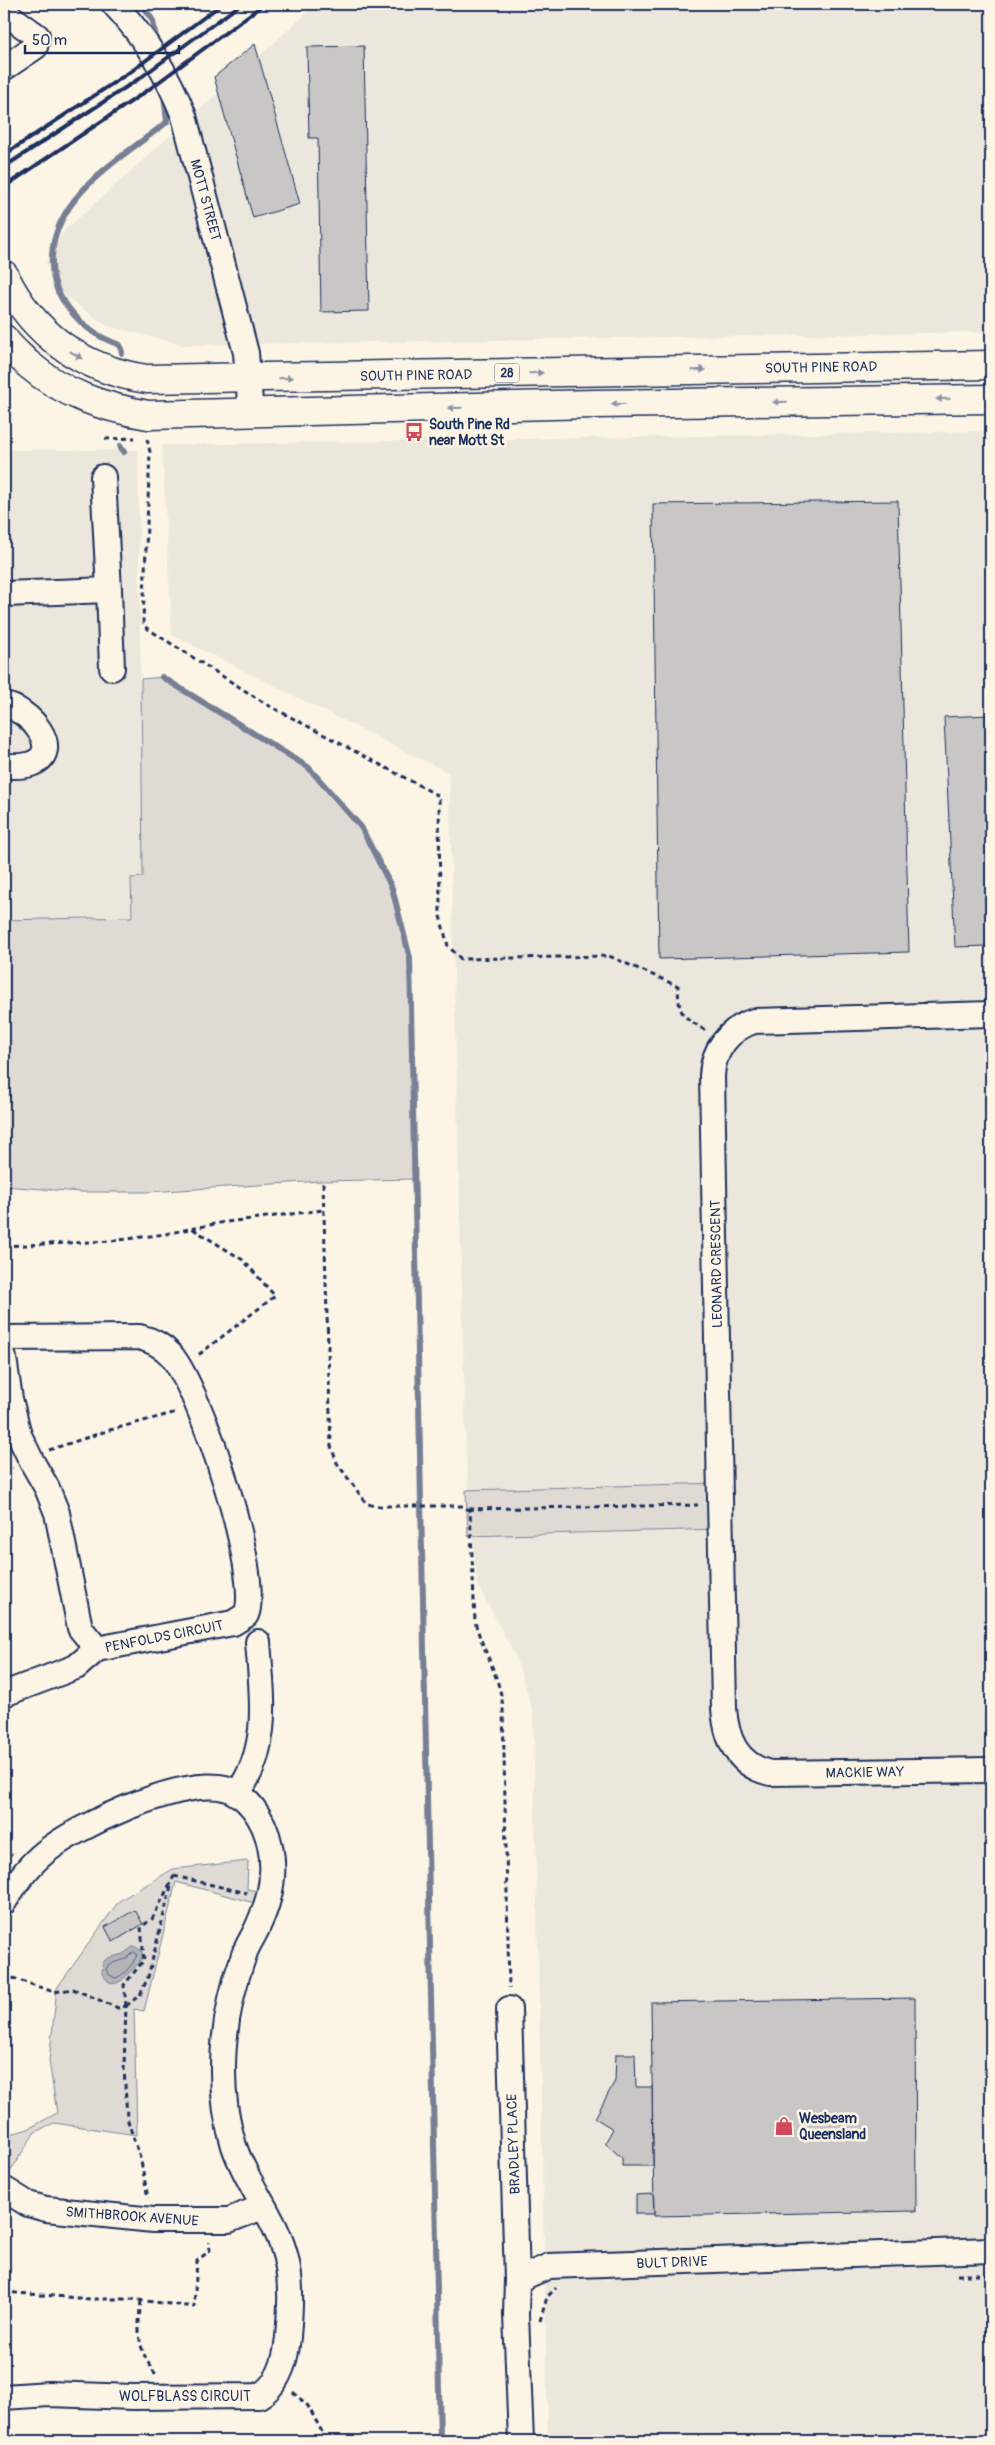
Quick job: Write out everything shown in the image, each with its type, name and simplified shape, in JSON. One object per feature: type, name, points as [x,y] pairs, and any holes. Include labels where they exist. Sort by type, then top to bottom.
[{"type":"highway","name":"SOUTH PINE ROAD","points":[[4,275],[26,311],[51,339],[86,362],[105,370],[147,379],[249,379],[991,365]]},
{"type":"highway","points":[[4,339],[26,361],[56,385],[73,394],[115,410],[148,415],[251,414],[594,404],[991,398]]},
{"type":"street","name":"MOTT STREET","points":[[114,4],[154,56],[174,90],[184,116],[242,333],[249,379],[251,414]]},
{"type":"street","points":[[4,68],[35,47],[37,36],[8,15]]},
{"type":"street","points":[[103,477],[112,668]]},
{"type":"street","points":[[4,594],[109,590]]},
{"type":"street","points":[[4,705],[15,707],[26,714],[40,730],[44,740],[44,752],[36,762],[29,766],[4,766]]},
{"type":"street","name":"LEONARD CRESCENT","points":[[743,1760],[730,1741],[724,1708],[712,1076],[716,1054],[723,1042],[745,1023],[772,1019],[991,1014]]},
{"type":"street","name":"PENFOLDS CIRCUIT","points":[[4,1338],[139,1337],[162,1346],[180,1368],[222,1468],[236,1519],[250,1598],[246,1615],[233,1623],[97,1649],[76,1667],[4,1694]]},
{"type":"street","points":[[4,1358],[10,1399],[20,1435],[32,1462],[47,1488],[57,1513],[80,1628],[97,1649]]},
{"type":"street","points":[[237,1794],[248,1780],[262,1737],[263,1716],[258,1642]]},
{"type":"street","name":"MACKIE WAY","points":[[743,1760],[760,1770],[779,1774],[991,1770]]},
{"type":"street","points":[[4,1902],[28,1868],[45,1852],[89,1826],[153,1798],[198,1788],[220,1787],[237,1794],[254,1808],[270,1845],[273,1869],[270,1898],[244,1954],[230,2002],[223,2055],[224,2100],[234,2146],[278,2236],[287,2263],[291,2303],[284,2363],[275,2382]]},
{"type":"street","name":"BRADLEY PLACE","points":[[509,2009],[517,2280]]},
{"type":"street","name":"SMITHBROOK AVENUE","points":[[4,2189],[28,2204],[46,2210],[153,2220],[230,2220],[263,2207]]},
{"type":"street","name":"BULT DRIVE","points":[[517,2280],[549,2266],[991,2250]]},
{"type":"street","points":[[517,2280],[516,2315],[522,2441]]},
{"type":"street","name":"WOLFBLASS CIRCUIT","points":[[4,2397],[49,2394],[173,2397],[259,2396],[268,2391],[275,2382]]},
{"type":"path","points":[[104,440],[140,438]]},
{"type":"path","points":[[147,438],[150,452],[143,620],[145,627],[266,704],[439,796],[440,916],[448,946],[461,959],[608,956],[678,986],[679,1009],[682,1013],[723,1042]]},
{"type":"path","points":[[323,1183],[332,1455],[366,1503],[382,1507],[463,1506],[468,1508],[720,1505]]},
{"type":"path","points":[[4,1246],[112,1241],[193,1229],[219,1223],[323,1210]]},
{"type":"path","points":[[180,1368],[275,1296],[243,1260],[193,1229]]},
{"type":"path","points":[[4,1471],[32,1462],[52,1449],[63,1445],[197,1406]]},
{"type":"path","points":[[468,1508],[475,1622],[479,1636],[497,1676],[503,1708],[509,2009]]},
{"type":"path","points":[[174,1876],[270,1898]]},
{"type":"path","points":[[153,2220],[141,2161],[126,2118],[124,2067],[126,2006],[124,1985],[144,1960],[141,1927],[152,1919],[174,1876]]},
{"type":"path","points":[[4,1975],[54,1992],[73,1989],[118,2008],[126,2006],[140,1995],[148,1977],[174,1876]]},
{"type":"path","points":[[4,2292],[140,2301],[194,2307],[197,2261],[210,2250],[207,2221]]},
{"type":"path","points":[[952,2276],[991,2275]]},
{"type":"path","points":[[539,2322],[547,2297],[558,2286]]},
{"type":"path","points":[[140,2301],[139,2346],[150,2367],[173,2397]]},
{"type":"path","points":[[275,2382],[287,2387],[308,2406],[327,2441]]},
{"type":"shaded area","points":[[317,4],[991,4],[991,332],[183,345],[107,326],[65,296],[46,263],[64,231]]},
{"type":"shaded area","points":[[991,431],[991,2441],[548,2441],[533,1711],[515,1655],[477,1584],[466,1458],[449,773],[172,635],[162,445]]},
{"type":"shaded area","points":[[4,450],[138,450],[143,877],[131,878],[132,917],[4,920]]},
{"type":"shaded area","points":[[162,677],[308,767],[361,827],[392,888],[409,955],[415,1179],[321,1181],[148,1192],[81,1192],[4,1186],[4,920],[132,917],[131,878],[143,877],[141,679]]},
{"type":"shaded area","points":[[720,1483],[721,1529],[468,1536],[466,1490]]},
{"type":"shaded area","points":[[248,1861],[247,1889],[270,1893],[266,1906],[176,1882],[144,2011],[134,2009],[137,2135],[54,2123],[35,2132],[11,2170],[4,2156],[4,2136],[28,2129],[57,2113],[49,2061],[57,1988],[119,1901],[173,1869]]},
{"type":"water","points":[[134,1946],[142,1951],[138,1964],[119,1982],[112,1983],[105,1979],[102,1974],[103,1962],[108,1958],[123,1954]]},
{"type":"building","points":[[255,44],[300,204],[253,218],[214,77]]},
{"type":"building","points":[[364,46],[369,311],[321,312],[318,138],[309,138],[307,47]]},
{"type":"building","points":[[898,501],[909,952],[659,959],[653,504]]},
{"type":"building","points":[[991,715],[991,946],[955,947],[944,717]]},
{"type":"building","points":[[135,1910],[143,1924],[113,1942],[105,1927]]},
{"type":"building","name":"Wesbeam Queensland","points":[[915,1998],[916,2211],[654,2216],[651,2002]]},
{"type":"building","points":[[616,2054],[635,2054],[636,2087],[652,2087],[653,2166],[622,2166],[622,2158],[605,2143],[613,2129],[595,2118],[615,2081]]},
{"type":"building","points":[[653,2194],[654,2214],[636,2214],[636,2195]]},
{"type":"waterway","points":[[142,4],[153,21],[157,44]]},
{"type":"waterway","points":[[122,353],[120,345],[87,328],[68,307],[55,284],[52,256],[56,234],[65,214],[78,196],[112,163],[167,122],[164,94]]},
{"type":"waterway","points":[[120,446],[124,452]]},
{"type":"waterway","points":[[162,677],[308,767],[361,827],[392,888],[410,958],[440,2441]]},
{"type":"railway","points":[[4,155],[133,70],[222,4]]},
{"type":"railway","points":[[4,167],[140,78],[241,4]]},
{"type":"railway","points":[[4,187],[148,90],[264,4]]},
{"type":"place","name":"South Pine Rd near Mott St","points":[[414,432]]},
{"type":"place","name":"Wesbeam Queensland","points":[[784,2126]]}]
